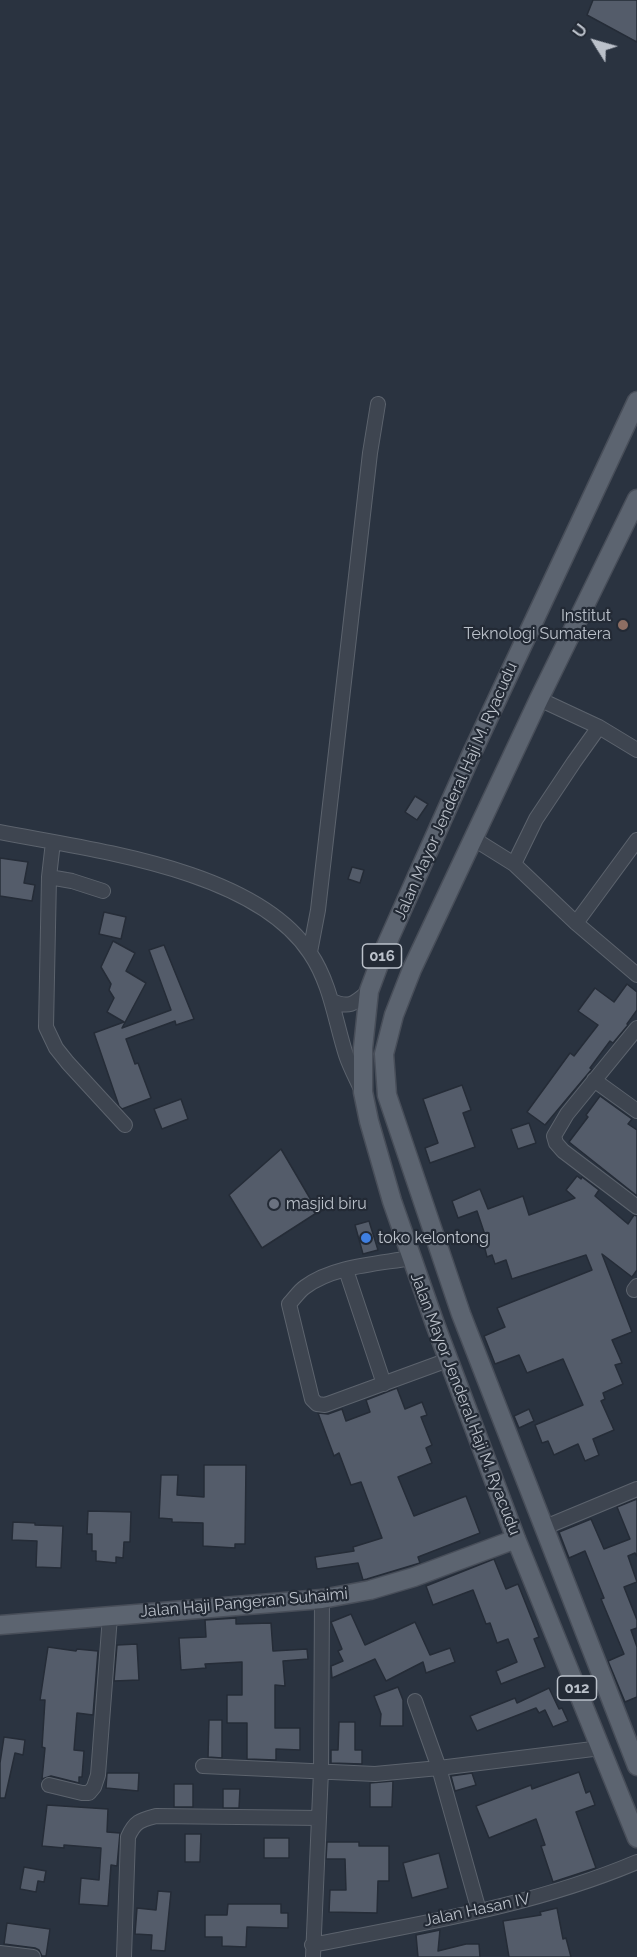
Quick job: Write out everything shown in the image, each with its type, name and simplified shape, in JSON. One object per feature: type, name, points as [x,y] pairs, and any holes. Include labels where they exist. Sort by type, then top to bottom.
[{"type":"main road","name":"Jalan Mayor Jenderal Haji M. Ryacudu","points":[[637,400],[472,753],[385,948],[369,991],[363,1048],[363,1092],[374,1140],[411,1258],[516,1539],[637,1838]]},
{"type":"main road","name":"Jalan Mayor Jenderal Haji M. Ryacudu","points":[[637,499],[539,699],[412,969],[394,1015],[384,1054],[387,1095],[437,1249],[543,1528],[633,1746],[637,1766]]},
{"type":"main road","points":[[411,1258],[437,1249]]},
{"type":"main road","name":"Jalan Haji Pangeran Suhaimi","points":[[0,1626],[322,1599],[370,1590],[414,1577],[516,1539]]},
{"type":"street","points":[[310,952],[318,910],[370,453],[378,404]]},
{"type":"street","points":[[539,699],[599,727],[637,750]]},
{"type":"street","points":[[514,864],[536,819],[599,727]]},
{"type":"street","points":[[0,832],[142,860],[190,875],[246,897],[273,913],[288,925],[310,952],[332,1001],[346,1055],[363,1092]]},
{"type":"street","points":[[474,839],[514,864],[576,923],[637,975]]},
{"type":"street","points":[[576,923],[637,840]]},
{"type":"street","points":[[53,842],[46,1027],[62,1056],[125,1125]]},
{"type":"street","points":[[50,877],[103,891]]},
{"type":"street","points":[[332,1001],[341,1005],[351,1004],[369,991]]},
{"type":"street","points":[[637,1028],[567,1114],[554,1136],[556,1143],[637,1207]]},
{"type":"street","points":[[594,1080],[637,1112]]},
{"type":"street","points":[[411,1258],[346,1270],[320,1278],[303,1287],[289,1304],[312,1400],[317,1404],[325,1405],[448,1360]]},
{"type":"street","points":[[346,1270],[384,1384]]},
{"type":"street","points":[[543,1528],[637,1489]]},
{"type":"street","points":[[312,1951],[321,1771],[322,1599]]},
{"type":"street","points":[[49,1785],[82,1794],[89,1793],[94,1787],[98,1775],[110,1616]]},
{"type":"street","points":[[415,1701],[439,1768],[479,1911]]},
{"type":"street","points":[[202,1766],[375,1774],[601,1748]]},
{"type":"street","points":[[124,1957],[128,1837],[132,1827],[141,1820],[156,1816],[319,1818]]},
{"type":"street","name":"Jalan Hasan IV","points":[[312,1951],[556,1893],[637,1862]]},
{"type":"street","points":[[0,1953],[33,1957]]},
{"type":"building","points":[[593,0],[637,0],[637,42],[587,15]]},
{"type":"building","points":[[415,796],[428,804],[417,820],[405,812]]},
{"type":"building","points":[[0,858],[28,862],[24,883],[35,885],[32,901],[0,896]]},
{"type":"building","points":[[352,867],[364,870],[360,883],[348,879]]},
{"type":"building","points":[[104,912],[126,917],[121,939],[99,934]]},
{"type":"building","points":[[113,941],[135,953],[126,971],[146,983],[122,1028],[171,1010],[149,950],[164,945],[194,1019],[176,1025],[175,1021],[126,1039],[151,1098],[122,1109],[94,1033],[124,1022],[107,1012],[114,998],[109,990],[111,984],[101,967]]},
{"type":"building","points":[[627,984],[637,992],[637,1010],[628,1025],[613,1043],[610,1041],[590,1068],[592,1069],[545,1125],[527,1112],[570,1053],[574,1056],[598,1025],[578,1011],[595,988],[614,1002]]},
{"type":"building","points":[[462,1085],[471,1110],[463,1113],[475,1147],[430,1163],[425,1148],[438,1143],[423,1099]]},
{"type":"building","points":[[600,1096],[632,1119],[628,1124],[637,1130],[637,1196],[569,1142]]},
{"type":"building","points":[[181,1099],[188,1119],[162,1129],[154,1109]]},
{"type":"building","points":[[529,1123],[536,1143],[518,1149],[511,1129]]},
{"type":"building","name":"masjid biru","points":[[281,1149],[318,1212],[262,1248],[229,1195]]},
{"type":"building","points":[[577,1176],[581,1179],[582,1177],[599,1190],[595,1196],[628,1224],[634,1215],[637,1216],[637,1270],[632,1277],[602,1254],[632,1332],[612,1340],[622,1363],[615,1365],[623,1384],[603,1393],[605,1399],[601,1401],[614,1430],[593,1439],[599,1455],[585,1461],[578,1444],[554,1455],[548,1441],[542,1443],[535,1425],[583,1405],[563,1359],[527,1373],[519,1355],[495,1364],[484,1336],[505,1327],[497,1308],[592,1270],[586,1255],[512,1279],[506,1260],[495,1264],[492,1255],[487,1257],[484,1245],[488,1244],[477,1211],[458,1218],[452,1201],[480,1189],[488,1209],[523,1196],[529,1215],[575,1198],[566,1190]]},
{"type":"building","name":"toko kelontong","points":[[369,1221],[378,1250],[363,1254],[355,1225]]},
{"type":"building","points":[[397,1388],[405,1409],[422,1402],[427,1415],[421,1417],[432,1445],[426,1448],[432,1463],[398,1477],[414,1516],[466,1496],[480,1533],[418,1557],[420,1563],[363,1580],[358,1563],[317,1569],[315,1557],[354,1551],[353,1547],[382,1538],[361,1482],[351,1485],[339,1453],[334,1456],[318,1413],[328,1414],[342,1409],[346,1421],[370,1412],[366,1400]]},
{"type":"building","points":[[529,1409],[534,1421],[519,1428],[514,1416]]},
{"type":"building","points":[[204,1465],[246,1465],[245,1544],[235,1544],[235,1548],[203,1546],[203,1523],[172,1522],[172,1519],[159,1518],[161,1475],[178,1475],[177,1495],[204,1497]]},
{"type":"building","points":[[637,1499],[637,1556],[635,1553],[628,1556],[637,1582],[624,1587],[637,1620],[637,1628],[631,1630],[637,1647],[637,1697],[625,1702],[608,1661],[624,1654],[601,1599],[604,1598],[585,1551],[569,1558],[559,1532],[591,1519],[604,1549],[630,1539],[617,1507]]},
{"type":"building","points":[[88,1511],[131,1512],[130,1542],[124,1542],[123,1558],[116,1557],[116,1563],[96,1561],[96,1551],[92,1551],[92,1534],[87,1534]]},
{"type":"building","points":[[13,1522],[63,1526],[61,1568],[36,1567],[37,1541],[12,1540]]},
{"type":"building","points":[[494,1559],[506,1589],[518,1584],[539,1637],[534,1639],[545,1667],[501,1684],[496,1671],[517,1662],[508,1639],[497,1643],[490,1623],[486,1624],[473,1590],[433,1605],[426,1586]]},
{"type":"building","points":[[351,1614],[365,1645],[415,1622],[430,1655],[450,1648],[455,1662],[426,1673],[423,1662],[386,1681],[375,1659],[332,1678],[331,1666],[343,1661],[338,1651],[342,1649],[331,1622]]},
{"type":"building","points":[[236,1618],[236,1624],[271,1623],[273,1651],[307,1649],[308,1659],[283,1661],[285,1686],[275,1685],[275,1728],[300,1728],[300,1750],[276,1749],[276,1760],[247,1759],[247,1723],[227,1723],[227,1695],[242,1695],[242,1662],[205,1664],[206,1668],[181,1670],[179,1638],[206,1637],[205,1620]]},
{"type":"building","points":[[137,1644],[139,1680],[114,1681],[117,1645]]},
{"type":"building","points":[[48,1647],[98,1651],[93,1715],[77,1713],[74,1750],[84,1751],[82,1777],[79,1777],[79,1783],[51,1776],[42,1779],[45,1748],[42,1747],[45,1700],[40,1700]]},
{"type":"building","points":[[398,1687],[403,1700],[403,1726],[380,1726],[381,1714],[374,1696]]},
{"type":"building","points":[[549,1688],[559,1709],[562,1708],[568,1721],[553,1727],[545,1710],[539,1713],[536,1708],[477,1731],[470,1716],[515,1698],[517,1703]]},
{"type":"building","points":[[209,1720],[222,1720],[222,1758],[208,1757]]},
{"type":"building","points":[[339,1722],[355,1722],[355,1750],[362,1750],[362,1764],[331,1763],[331,1750],[338,1750]]},
{"type":"building","points":[[4,1737],[25,1740],[23,1755],[15,1753],[5,1798],[0,1798],[0,1763]]},
{"type":"building","points":[[579,1772],[586,1793],[590,1791],[595,1805],[576,1812],[596,1868],[553,1882],[541,1846],[545,1845],[536,1819],[489,1838],[476,1806],[531,1785],[532,1789]]},
{"type":"building","points":[[107,1773],[139,1773],[138,1791],[106,1788]]},
{"type":"building","points":[[472,1773],[476,1785],[455,1791],[451,1776]]},
{"type":"building","points":[[393,1781],[392,1807],[370,1807],[370,1783]]},
{"type":"building","points":[[174,1784],[193,1784],[193,1807],[174,1807]]},
{"type":"building","points":[[223,1789],[240,1789],[239,1808],[223,1808]]},
{"type":"building","points":[[47,1805],[108,1809],[107,1832],[120,1833],[117,1866],[111,1865],[108,1906],[79,1904],[81,1878],[99,1880],[101,1848],[42,1846]]},
{"type":"building","points":[[185,1834],[201,1834],[200,1862],[185,1862]]},
{"type":"building","points":[[264,1838],[289,1838],[289,1858],[264,1858]]},
{"type":"building","points":[[327,1842],[359,1842],[359,1846],[389,1846],[389,1881],[378,1881],[377,1913],[329,1912],[330,1890],[346,1890],[345,1859],[326,1859]]},
{"type":"building","points":[[439,1853],[448,1888],[412,1898],[403,1863]]},
{"type":"building","points":[[24,1867],[46,1871],[44,1882],[38,1881],[36,1892],[20,1889]]},
{"type":"building","points":[[158,1891],[171,1892],[165,1951],[151,1950],[152,1935],[135,1934],[137,1908],[156,1910]]},
{"type":"building","points":[[228,1904],[281,1904],[281,1913],[288,1913],[288,1928],[247,1927],[246,1947],[222,1946],[222,1937],[205,1937],[205,1915],[227,1915]]},
{"type":"building","points":[[557,1908],[563,1939],[566,1938],[571,1957],[509,1957],[503,1921],[541,1915],[540,1912]]},
{"type":"building","points":[[7,1923],[50,1929],[46,1956],[42,1956],[35,1948],[4,1944]]},
{"type":"building","points":[[440,1930],[438,1951],[466,1944],[479,1944],[480,1957],[418,1957],[416,1935]]},
{"type":"place","name":"Institut Teknologi Sumatera","points":[[623,625]]},
{"type":"place","name":"masjid biru","points":[[274,1204]]},
{"type":"place","name":"toko kelontong","points":[[366,1238]]}]
